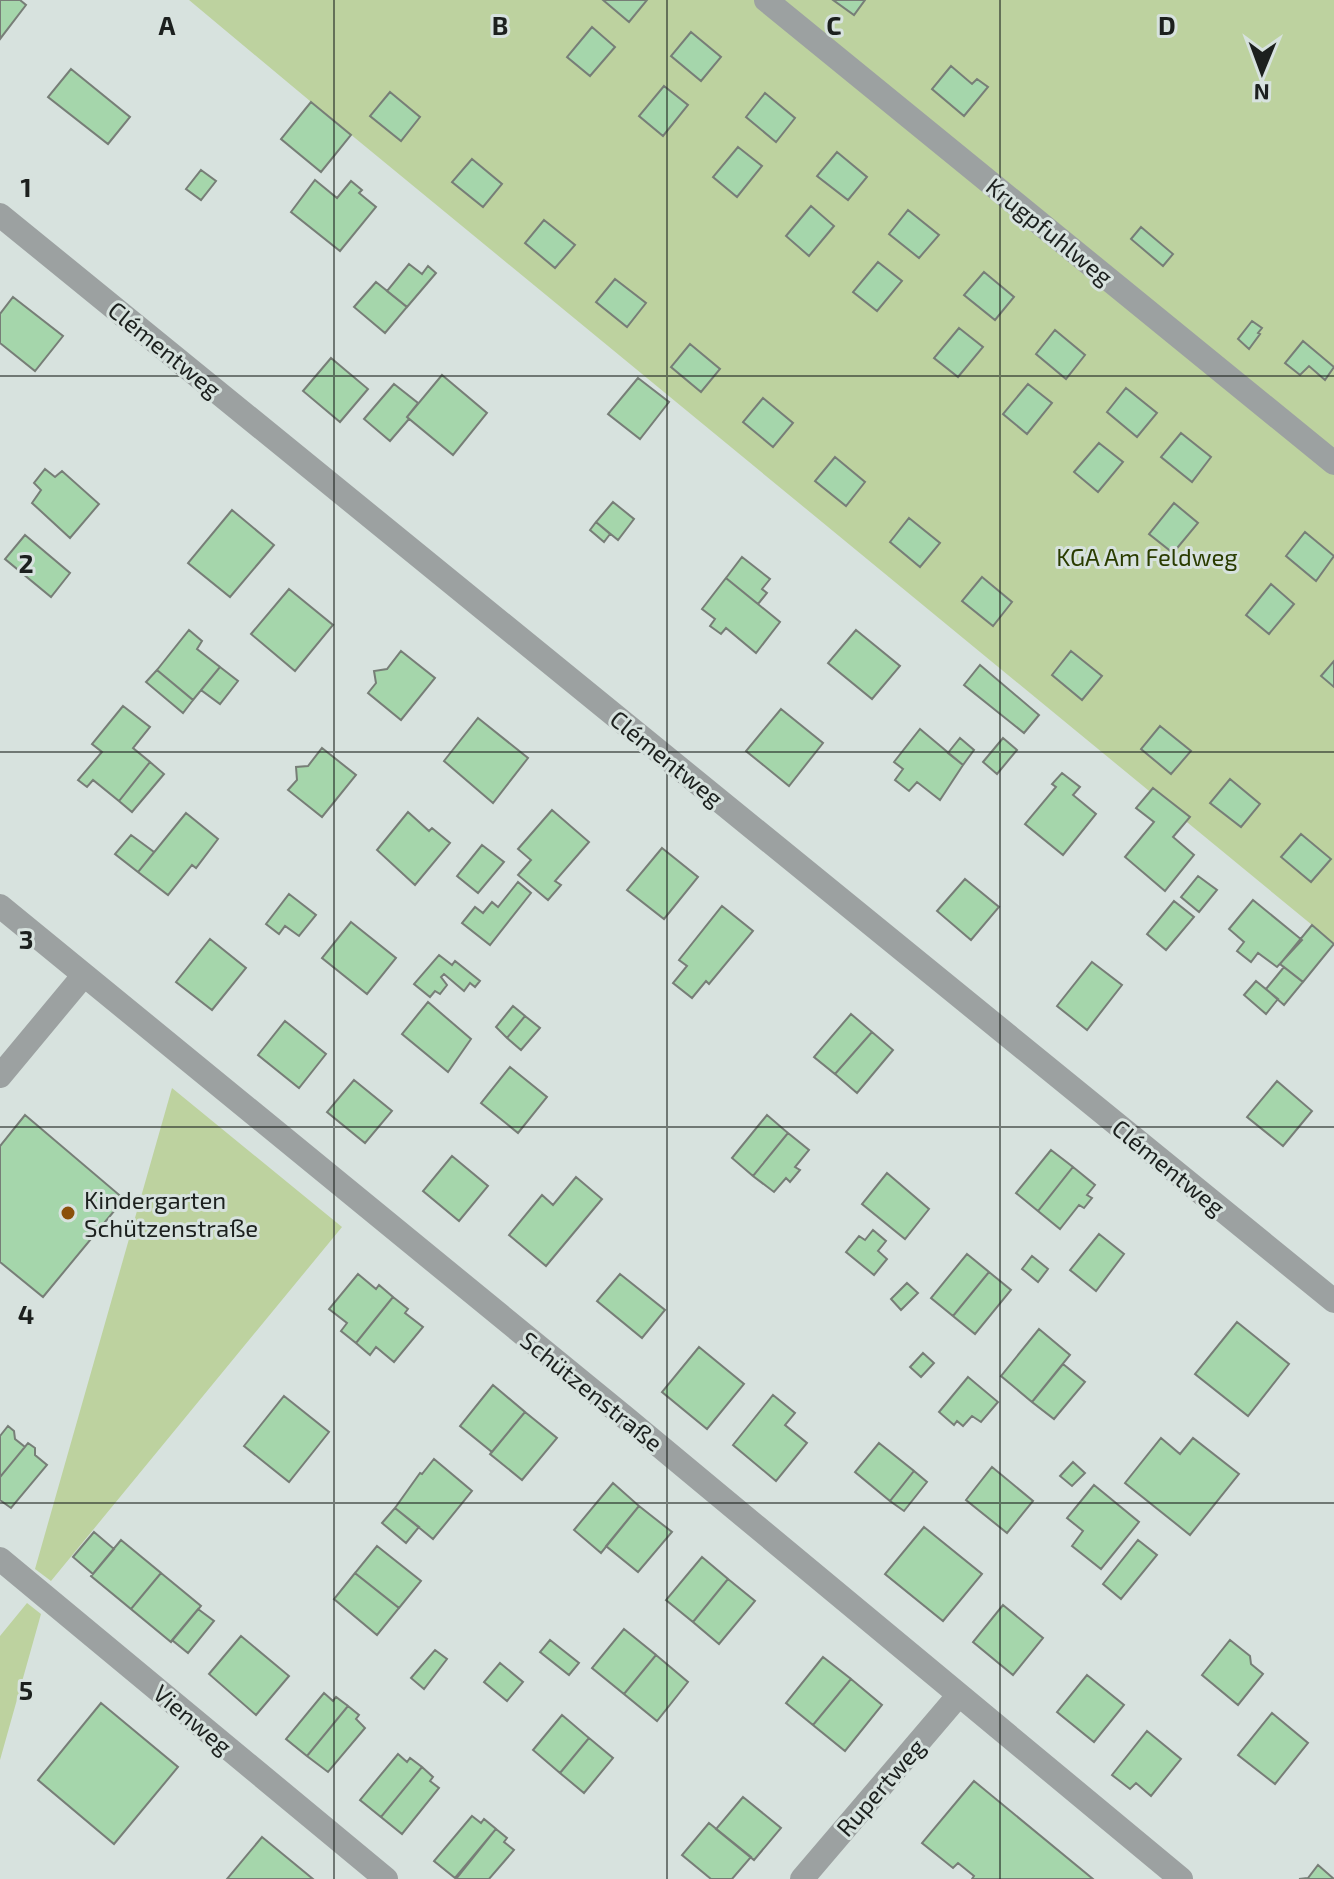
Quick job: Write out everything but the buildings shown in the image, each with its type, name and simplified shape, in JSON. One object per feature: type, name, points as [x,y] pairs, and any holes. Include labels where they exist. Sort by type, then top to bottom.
[{"type":"street","name":"Krugpfuhlweg","points":[[766,0],[1334,463]]},
{"type":"street","name":"Clémentweg","points":[[0,215],[1334,1301]]},
{"type":"street","name":"Schützenstraße","points":[[0,906],[627,1419],[1181,1879]]},
{"type":"street","points":[[0,1076],[84,975]]},
{"type":"street","name":"Vienweg","points":[[0,1559],[386,1879]]},
{"type":"street","name":"Rupertweg","points":[[802,1879],[958,1696]]},
{"type":"green space","name":"KGA Am Feldweg","points":[[189,0],[1334,0],[1334,943],[310,101]]},
{"type":"green space","points":[[172,1088],[342,1227],[51,1581],[35,1569]]},
{"type":"green space","points":[[27,1603],[41,1614],[0,1760],[0,1636]]},
{"type":"place","name":"Kindergarten Schützenstraße","points":[[68,1213]]}]
